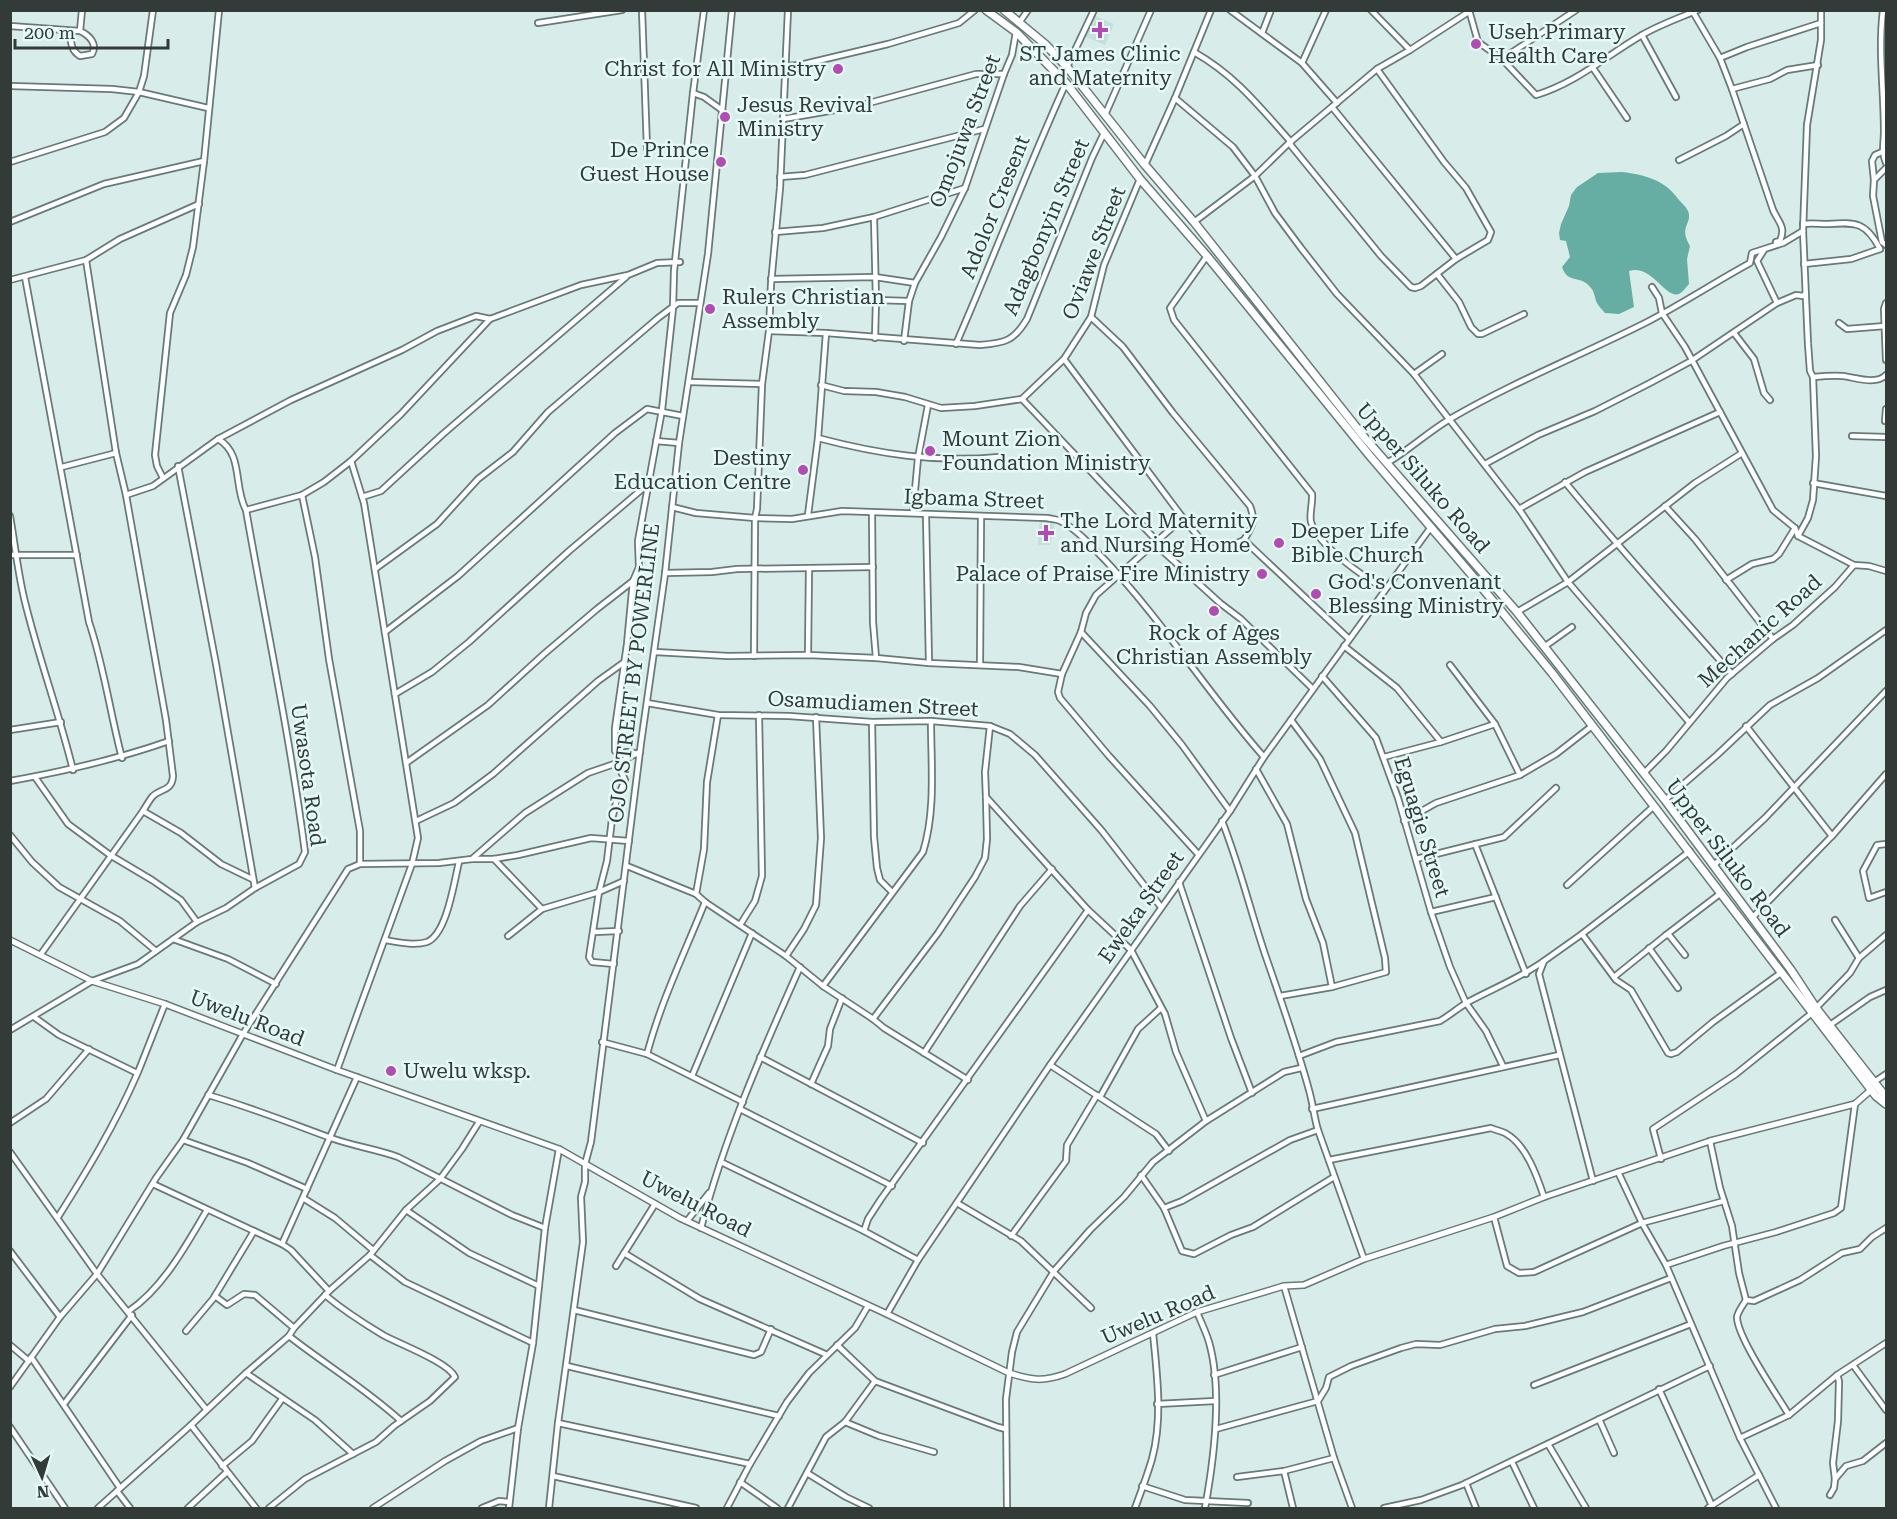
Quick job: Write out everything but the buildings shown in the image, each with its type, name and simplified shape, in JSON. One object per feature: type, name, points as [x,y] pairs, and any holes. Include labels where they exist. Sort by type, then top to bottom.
[{"type":"main road","name":"Upper Siluko Road","points":[[986,10],[1016,32],[1066,83],[1140,179],[1207,256],[1370,456],[1431,526],[1552,673],[1782,972],[1830,1025],[1882,1092],[1885,1102]]},
{"type":"main road","name":"Upper Siluko Road","points":[[1004,10],[1045,44],[1067,67],[1194,222],[1337,403],[1517,612],[1665,800],[1752,918],[1871,1090],[1885,1102]]},
{"type":"street","points":[[80,31],[82,10]]},
{"type":"street","points":[[10,162],[105,132],[124,118],[139,92],[147,64],[153,10]]},
{"type":"street","points":[[163,478],[155,455],[170,313],[186,274],[193,247],[219,10]]},
{"type":"street","points":[[538,23],[622,10]]},
{"type":"street","points":[[642,10],[647,148]]},
{"type":"street","points":[[638,753],[619,753],[614,748],[633,581],[639,567],[638,541],[662,410],[673,308],[672,287],[678,262],[693,93],[704,10]]},
{"type":"street","name":"OJO STREET BY POWERLINE","points":[[549,1509],[558,1423],[583,1242],[581,1197],[585,1182],[585,1164],[591,1142],[602,1042],[619,931],[637,781],[638,753],[655,652],[679,443],[708,254],[732,10]]},
{"type":"street","points":[[754,656],[755,518],[762,384],[769,332],[780,177],[788,10]]},
{"type":"street","points":[[784,66],[800,65],[888,44],[958,23],[975,10]]},
{"type":"street","points":[[1019,23],[1028,10]]},
{"type":"street","points":[[1067,67],[1094,10]]},
{"type":"street","points":[[1105,114],[1151,10]]},
{"type":"street","points":[[1145,165],[1210,10]]},
{"type":"street","points":[[1230,10],[1302,63],[1337,103]]},
{"type":"street","points":[[1262,33],[1271,10]]},
{"type":"street","points":[[1302,63],[1326,10]]},
{"type":"street","points":[[1371,10],[1410,50]]},
{"type":"street","points":[[1562,10],[1566,17]]},
{"type":"street","points":[[1502,59],[1576,10]]},
{"type":"street","points":[[1798,536],[1808,518],[1813,500],[1816,456],[1813,377],[1809,361],[1805,294],[1803,224],[1807,125],[1818,65],[1821,10]]},
{"type":"street","points":[[1883,10],[1880,60],[1885,116],[1882,152],[1887,163]]},
{"type":"street","points":[[1194,222],[1255,176],[1377,69],[1470,11],[1478,42],[1502,59],[1536,95],[1558,89],[1642,35],[1695,11],[1720,58],[1773,210],[1783,228],[1779,241],[1765,249],[1757,261],[1777,303]]},
{"type":"street","points":[[1720,58],[1821,23]]},
{"type":"street","points":[[10,26],[70,30],[80,31],[90,38],[94,45],[92,54],[80,56],[75,53],[72,48],[70,30]]},
{"type":"street","name":"Omojuwa Street","points":[[904,340],[909,301],[915,284],[965,188],[1012,55],[1016,32]]},
{"type":"street","points":[[1642,35],[1676,97]]},
{"type":"street","points":[[1194,52],[1239,84],[1381,256],[1407,284],[1415,288],[1488,240],[1491,232],[1467,188],[1444,162],[1377,69]]},
{"type":"street","points":[[1732,89],[1770,79],[1787,70],[1818,65]]},
{"type":"street","points":[[1593,68],[1627,118]]},
{"type":"street","points":[[783,119],[858,106],[976,74],[1004,74]]},
{"type":"street","name":"Adolor Cresent","points":[[956,344],[1004,234],[1027,170],[1066,83]]},
{"type":"street","points":[[10,86],[112,89],[139,92],[208,108]]},
{"type":"street","points":[[693,93],[704,97],[722,110]]},
{"type":"street","points":[[1175,98],[1233,147],[1255,176],[1285,228],[1337,294],[1414,374],[1519,509],[1568,582],[1689,722]]},
{"type":"street","points":[[1332,107],[1456,259]]},
{"type":"street","points":[[1678,160],[1726,136],[1743,124]]},
{"type":"street","points":[[780,177],[805,175],[984,129]]},
{"type":"street","name":"Adagbonyin Street","points":[[769,332],[826,333],[980,345],[998,343],[1014,337],[1027,319],[1104,133]]},
{"type":"street","points":[[1804,264],[1851,259],[1887,245],[1882,242],[1873,196],[1872,161],[1875,155],[1882,152]]},
{"type":"street","points":[[10,222],[104,184],[204,161]]},
{"type":"street","points":[[1874,180],[1887,168]]},
{"type":"street","name":"Oviawe Street","points":[[1022,399],[1064,359],[1091,317],[1104,265],[1140,179]]},
{"type":"street","points":[[776,232],[823,228],[874,217],[965,188]]},
{"type":"street","points":[[10,280],[86,260],[120,239],[199,204]]},
{"type":"street","points":[[874,217],[875,338]]},
{"type":"street","points":[[1803,224],[1855,223],[1866,228],[1873,235],[1880,249]]},
{"type":"street","points":[[1387,463],[1450,419],[1499,392],[1662,313],[1750,263],[1752,253],[1783,243],[1803,231]]},
{"type":"street","points":[[1207,256],[1172,304],[1170,311],[1174,320],[1312,494],[1313,505],[1310,520],[1315,531],[1338,557],[1385,589]]},
{"type":"street","points":[[41,954],[154,795],[167,790],[174,780],[126,495],[116,453],[86,260]]},
{"type":"street","points":[[246,510],[302,495],[324,482],[351,461],[401,414],[490,319],[581,285],[628,275],[657,263],[678,262]]},
{"type":"street","points":[[1437,274],[1459,302],[1478,334],[1524,314]]},
{"type":"street","points":[[362,497],[381,491],[443,434],[628,275]]},
{"type":"street","points":[[25,277],[89,622],[98,649],[106,694],[122,758]]},
{"type":"street","points":[[771,279],[875,277],[915,284]]},
{"type":"street","points":[[1652,287],[1659,298],[1662,313],[1672,330],[1681,339],[1773,510],[1796,528],[1798,536],[1854,565],[1869,566],[1887,572]]},
{"type":"street","points":[[1485,464],[1538,435],[1595,411],[1691,360],[1777,303],[1796,295],[1805,287]]},
{"type":"street","points":[[1796,295],[1805,294]]},
{"type":"street","points":[[876,300],[909,301]]},
{"type":"street","points":[[375,568],[437,524],[478,479],[513,452],[548,412],[658,318],[678,303],[700,303]]},
{"type":"street","points":[[1887,303],[1884,309],[1887,360]]},
{"type":"street","points":[[126,495],[153,486],[218,439],[291,400],[402,350],[437,331],[476,316],[490,319]]},
{"type":"street","points":[[1064,359],[1206,546],[1220,548],[1244,540],[1253,526],[1254,519],[1250,506],[1211,456],[1173,413],[1123,347],[1091,317]]},
{"type":"street","points":[[1839,323],[1847,329],[1885,326]]},
{"type":"street","points":[[808,515],[818,438],[826,333]]},
{"type":"street","points":[[1734,333],[1754,359],[1764,393],[1770,400]]},
{"type":"street","points":[[1414,374],[1442,354]]},
{"type":"street","points":[[1813,377],[1844,376],[1861,380],[1886,377]]},
{"type":"street","points":[[689,382],[762,384]]},
{"type":"street","points":[[821,384],[844,391],[876,392],[906,397],[941,408],[1022,399],[1155,542],[1220,603],[1241,619],[1313,689]]},
{"type":"street","points":[[913,512],[918,458],[928,405]]},
{"type":"street","points":[[385,632],[458,576],[615,433],[647,409],[662,410],[683,416]]},
{"type":"street","points":[[1885,421],[1887,409]]},
{"type":"street","points":[[1519,509],[1565,482],[1720,412]]},
{"type":"street","points":[[1852,436],[1887,437]]},
{"type":"street","points":[[818,438],[861,449],[918,458],[999,457]]},
{"type":"street","name":"Uwasota Road","points":[[10,1030],[92,981],[138,964],[197,922],[226,909],[255,888],[299,864],[304,852],[282,700],[265,620],[246,510],[242,502],[238,470],[226,443],[218,439]]},
{"type":"street","points":[[656,441],[679,443]]},
{"type":"street","points":[[62,467],[116,453]]},
{"type":"street","points":[[1517,612],[1568,582],[1695,483],[1742,453]]},
{"type":"street","points":[[337,1070],[412,864],[418,838],[375,568],[362,497],[351,461]]},
{"type":"street","points":[[178,466],[216,664],[255,888]]},
{"type":"street","points":[[1565,482],[1616,544],[1667,598],[1732,674]]},
{"type":"street","points":[[1813,483],[1887,496]]},
{"type":"street","points":[[395,694],[432,672],[470,642],[647,485]]},
{"type":"street","points":[[302,495],[315,557],[329,659],[360,831],[360,864]]},
{"type":"street","points":[[1665,506],[1695,539],[1773,639]]},
{"type":"street","name":"Igbama Street","points":[[672,507],[696,513],[755,518],[792,519],[842,511],[913,512],[926,515],[1059,520],[1094,549],[1118,574],[1264,757]]},
{"type":"street","points":[[872,513],[873,622],[876,658]]},
{"type":"street","points":[[926,515],[929,663]]},
{"type":"street","points":[[10,516],[25,600],[73,770]]},
{"type":"street","points":[[980,664],[981,517]]},
{"type":"street","points":[[1183,518],[1096,595],[1086,613],[1081,632],[1062,674],[1058,692],[1060,698],[1109,756],[1198,854]]},
{"type":"street","points":[[1431,526],[1438,520]]},
{"type":"street","name":"Eweka Street","points":[[887,1314],[918,1260],[1050,1065],[1230,811],[1264,757],[1431,526]]},
{"type":"street","points":[[1726,580],[1752,564],[1773,559],[1779,554],[1796,528]]},
{"type":"street","points":[[1244,540],[1349,639]]},
{"type":"street","points":[[10,555],[77,555]]},
{"type":"street","name":"Mechanic Road","points":[[1643,774],[1666,751],[1732,674],[1793,625],[1854,565]]},
{"type":"street","points":[[665,573],[873,567]]},
{"type":"street","points":[[808,655],[809,568]]},
{"type":"street","points":[[406,763],[488,705],[597,609],[633,581]]},
{"type":"street","points":[[1544,647],[1572,627]]},
{"type":"street","points":[[1665,800],[1770,705],[1818,678],[1887,630]]},
{"type":"street","points":[[1081,632],[1150,706],[1230,811]]},
{"type":"street","points":[[1344,646],[1397,688],[1441,742]]},
{"type":"street","points":[[655,652],[876,658],[1020,667],[1062,674]]},
{"type":"street","points":[[416,821],[454,803],[493,774],[598,681],[623,663]]},
{"type":"street","points":[[1450,665],[1495,724],[1520,775]]},
{"type":"street","name":"Eguagie Street","points":[[1322,676],[1376,738],[1398,798],[1431,912],[1450,967],[1466,1003],[1486,1031],[1503,1066]]},
{"type":"street","points":[[1713,866],[1765,818],[1887,691]]},
{"type":"street","name":"Osamudiamen Street","points":[[647,703],[718,716],[816,717],[872,722],[931,721],[990,726],[1010,734],[1035,755],[1102,831],[1161,907]]},
{"type":"street","points":[[740,925],[755,901],[762,876],[759,715]]},
{"type":"street","points":[[696,894],[704,849],[706,782],[718,716]]},
{"type":"street","points":[[786,956],[804,929],[816,905],[820,838],[816,717]]},
{"type":"street","points":[[1280,996],[1332,987],[1386,972],[1385,958],[1354,832],[1320,759],[1291,720]]},
{"type":"street","points":[[823,986],[922,852],[929,832],[931,808],[931,721]]},
{"type":"street","points":[[10,730],[61,722]]},
{"type":"street","points":[[872,722],[874,837],[877,868],[880,880],[892,892]]},
{"type":"street","points":[[1384,758],[1495,724]]},
{"type":"street","points":[[873,1019],[938,933],[985,858],[987,839],[985,772],[990,726]]},
{"type":"street","points":[[1404,821],[1436,803],[1520,775],[1556,754],[1592,726]]},
{"type":"street","points":[[1746,726],[1832,836]]},
{"type":"street","points":[[10,781],[73,770],[122,758],[169,741]]},
{"type":"street","points":[[472,859],[525,813],[588,773],[638,753]]},
{"type":"street","points":[[614,964],[590,961],[599,892],[607,861],[609,840],[617,799],[625,780],[617,763]]},
{"type":"street","points":[[1256,769],[1287,824],[1306,899],[1323,943],[1332,987]]},
{"type":"street","points":[[1752,918],[1832,836],[1887,774]]},
{"type":"street","points":[[35,777],[68,824],[110,855],[181,900],[197,922]]},
{"type":"street","points":[[625,780],[637,781]]},
{"type":"street","points":[[1416,859],[1504,837],[1556,788]]},
{"type":"street","points":[[986,797],[1088,910],[1131,950],[1161,1008],[1176,1052],[1206,1121]]},
{"type":"street","points":[[1567,885],[1654,806]]},
{"type":"street","points":[[143,811],[181,833],[221,864],[252,879]]},
{"type":"street","points":[[1222,821],[1233,848],[1299,1056],[1318,1130],[1364,1259]]},
{"type":"street","points":[[10,835],[32,862],[58,887],[120,921],[156,951]]},
{"type":"street","points":[[10,1387],[60,1317],[97,1274],[183,1140],[243,1035],[345,872],[360,864],[412,864],[494,859],[591,838],[628,841]]},
{"type":"street","points":[[1475,844],[1526,974]]},
{"type":"street","points":[[1887,844],[1877,845],[1863,871],[1869,898],[1887,892]]},
{"type":"street","points":[[1299,1056],[1336,1042],[1440,1021],[1466,1003],[1526,974],[1690,851]]},
{"type":"street","points":[[494,859],[542,909]]},
{"type":"street","points":[[385,940],[420,944],[434,938],[443,924],[459,862]]},
{"type":"street","points":[[627,866],[696,894],[884,1028],[968,1080]]},
{"type":"street","points":[[924,1053],[1020,906],[1052,869]]},
{"type":"street","points":[[508,936],[542,909],[599,892],[624,880]]},
{"type":"street","points":[[1179,882],[1252,1094]]},
{"type":"street","points":[[1614,977],[1721,893]]},
{"type":"street","points":[[1431,912],[1496,897]]},
{"type":"street","points":[[647,1054],[669,985],[705,902]]},
{"type":"street","points":[[864,1231],[868,1219],[1088,910]]},
{"type":"street","points":[[1835,920],[1859,958]]},
{"type":"street","points":[[594,932],[619,931]]},
{"type":"street","points":[[692,1076],[752,933]]},
{"type":"street","points":[[1582,934],[1614,977],[1631,990],[1668,1053],[1671,1054],[1677,1052],[1722,1015],[1782,972]]},
{"type":"street","points":[[1666,935],[1672,937],[1685,955]]},
{"type":"street","points":[[1661,1159],[1653,1129],[1736,1074],[1814,1010],[1850,973],[1859,958],[1887,935]]},
{"type":"street","points":[[173,939],[228,959],[276,984]]},
{"type":"street","name":"Uwelu Road","points":[[11,942],[41,954],[92,981],[165,1004],[337,1070],[559,1149],[701,1228],[1009,1373],[1030,1380],[1047,1380],[1065,1374],[1197,1312],[1284,1286],[1304,1285],[1364,1259],[1494,1217],[1544,1197],[1710,1141],[1855,1104]]},
{"type":"street","points":[[1649,948],[1678,988]]},
{"type":"street","points":[[1544,961],[1539,975],[1593,1181]]},
{"type":"street","points":[[701,1228],[711,1191],[740,1109],[800,967]]},
{"type":"street","points":[[1830,1025],[1870,997],[1887,990]]},
{"type":"street","points":[[811,1084],[828,1046],[830,1029],[842,998]]},
{"type":"street","points":[[58,1218],[88,1169],[137,1073],[165,1004]]},
{"type":"street","points":[[1011,1236],[1066,1161],[1067,1145],[1138,1029],[1161,1008]]},
{"type":"street","points":[[34,1017],[59,1035],[137,1073]]},
{"type":"street","points":[[602,1042],[647,1054],[743,1102]]},
{"type":"street","points":[[10,1123],[46,1099],[89,1049]]},
{"type":"street","points":[[1312,1109],[1559,1055]]},
{"type":"street","points":[[760,1058],[922,1143]]},
{"type":"street","points":[[1050,1065],[1156,1134],[1169,1151]]},
{"type":"street","points":[[1007,1509],[1005,1399],[1017,1332],[1054,1270],[1124,1197],[1153,1162],[1206,1121],[1284,1072],[1301,1068]]},
{"type":"street","points":[[1874,1082],[1887,1074]]},
{"type":"street","points":[[282,1244],[357,1077]]},
{"type":"street","points":[[1665,1265],[1776,1232],[1834,1213],[1841,1208],[1855,1104],[1871,1090]]},
{"type":"street","points":[[208,1095],[254,1108],[331,1138],[398,1157],[512,1215],[545,1228]]},
{"type":"street","points":[[740,1109],[892,1186]]},
{"type":"street","points":[[98,1509],[289,1336],[327,1293],[371,1252],[406,1210],[440,1179],[479,1122]]},
{"type":"street","points":[[1329,1160],[1491,1128],[1506,1133],[1520,1147],[1537,1175],[1544,1197]]},
{"type":"street","points":[[1164,1208],[1182,1201],[1290,1140],[1318,1130]]},
{"type":"street","points":[[183,1140],[248,1163],[307,1189]]},
{"type":"street","points":[[1710,1141],[1735,1243],[1746,1300],[1738,1312],[1739,1327],[1753,1357],[1789,1415]]},
{"type":"street","points":[[508,1509],[518,1428],[533,1342],[545,1228],[559,1149]]},
{"type":"street","points":[[10,1152],[97,1274],[206,1409]]},
{"type":"street","points":[[721,1162],[864,1231],[918,1260]]},
{"type":"street","points":[[1618,1172],[1665,1265],[1740,1437],[1776,1509]]},
{"type":"street","points":[[1141,1174],[1164,1208],[1182,1251],[1194,1254],[1231,1235],[1253,1227],[1334,1177]]},
{"type":"street","points":[[153,1184],[282,1244],[291,1250],[327,1293],[383,1334],[436,1361],[455,1375],[430,1401],[376,1442],[305,1479],[269,1509]]},
{"type":"street","points":[[687,1221],[711,1191]]},
{"type":"street","points":[[303,1198],[335,1218],[405,1282],[533,1342]]},
{"type":"street","points":[[1494,1217],[1507,1266],[1519,1273],[1534,1272],[1642,1223],[1724,1201]]},
{"type":"street","points":[[957,1203],[1021,1241],[1054,1270],[1091,1308]]},
{"type":"street","points":[[616,1266],[655,1204]]},
{"type":"street","points":[[64,1404],[130,1313],[171,1267],[207,1210]]},
{"type":"street","points":[[406,1210],[469,1253],[539,1286]]},
{"type":"street","points":[[1746,1300],[1754,1301],[1800,1280],[1842,1253],[1856,1251],[1887,1228]]},
{"type":"street","points":[[186,1331],[215,1296],[254,1231]]},
{"type":"street","points":[[10,1251],[60,1317]]},
{"type":"street","points":[[624,1253],[700,1299],[825,1354]]},
{"type":"street","points":[[1216,1429],[1318,1401],[1326,1388],[1329,1377],[1351,1366],[1401,1348],[1416,1344],[1440,1345],[1495,1329],[1525,1326],[1571,1315],[1671,1278]]},
{"type":"street","points":[[1284,1286],[1334,1458],[1352,1509]]},
{"type":"street","points":[[215,1296],[227,1305],[244,1294],[255,1295],[294,1328]]},
{"type":"street","points":[[727,1509],[750,1464],[808,1373],[825,1354],[855,1328],[868,1305]]},
{"type":"street","points":[[574,1310],[754,1355],[761,1352],[771,1329]]},
{"type":"street","points":[[1197,1312],[1209,1343],[1214,1375],[1216,1429],[1205,1509]]},
{"type":"street","points":[[1534,1384],[1691,1324]]},
{"type":"street","points":[[1135,1509],[1152,1459],[1156,1432],[1157,1404],[1153,1333]]},
{"type":"street","points":[[289,1336],[362,1388],[401,1421]]},
{"type":"street","points":[[1740,1437],[1789,1415],[1837,1375],[1887,1343]]},
{"type":"street","points":[[10,1345],[30,1359],[64,1404],[130,1509]]},
{"type":"street","points":[[837,1345],[875,1381],[998,1428],[1006,1429]]},
{"type":"street","points":[[1214,1375],[1302,1347]]},
{"type":"street","points":[[1383,1509],[1421,1500],[1466,1483],[1710,1365]]},
{"type":"street","points":[[1853,1365],[1887,1410]]},
{"type":"street","points":[[567,1366],[779,1416]]},
{"type":"street","points":[[246,1373],[315,1420],[353,1454]]},
{"type":"street","points":[[1830,1496],[1835,1479],[1833,1463],[1838,1421],[1839,1381],[1837,1375]]},
{"type":"street","points":[[788,1509],[826,1437],[845,1422],[875,1381]]},
{"type":"street","points":[[1659,1389],[1711,1508],[1759,1475]]},
{"type":"street","points":[[222,1466],[252,1441],[282,1399]]},
{"type":"street","points":[[1157,1404],[1215,1401]]},
{"type":"street","points":[[1599,1419],[1614,1453]]},
{"type":"street","points":[[845,1422],[879,1436],[934,1452]]},
{"type":"street","points":[[558,1423],[750,1464]]},
{"type":"street","points":[[191,1425],[256,1509]]},
{"type":"street","points":[[10,1426],[65,1509]]},
{"type":"street","points":[[373,1509],[445,1461],[481,1442],[518,1428]]},
{"type":"street","points":[[1835,1479],[1846,1466],[1863,1461],[1887,1443]]},
{"type":"street","points":[[1548,1444],[1586,1509]]},
{"type":"street","points":[[1237,1477],[1284,1471],[1334,1458]]},
{"type":"street","points":[[1512,1462],[1534,1509]]},
{"type":"street","points":[[1284,1471],[1293,1509]]},
{"type":"street","points":[[188,1509],[227,1472]]},
{"type":"street","points":[[807,1473],[869,1509]]},
{"type":"street","points":[[553,1476],[696,1509]]},
{"type":"street","points":[[740,1482],[777,1509]]},
{"type":"street","points":[[1466,1483],[1476,1509]]},
{"type":"street","points":[[1142,1486],[1185,1500],[1248,1503]]},
{"type":"street","points":[[1421,1500],[1423,1509]]},
{"type":"street","points":[[482,1509],[499,1501],[509,1502]]},
{"type":"shaded area","name":"ST James Clinic and Maternity","points":[[1095,16],[1114,24],[1105,45],[1086,37]]},
{"type":"shaded area","points":[[1622,172],[1654,180],[1674,193],[1688,211],[1689,219],[1685,234],[1690,246],[1687,259],[1689,284],[1682,292],[1674,294],[1669,292],[1645,272],[1629,271],[1634,307],[1619,314],[1605,313],[1587,284],[1571,278],[1565,272],[1562,267],[1570,257],[1566,241],[1560,240],[1559,233],[1571,195],[1577,187],[1598,173]]},
{"type":"shaded area","name":"The Lord Maternity and Nursing Home","points":[[1040,519],[1055,522],[1050,545],[1038,545]]},
{"type":"place","name":"ST James Clinic and Maternity","points":[[1100,30]]},
{"type":"place","name":"Useh Primary Health Care","points":[[1476,44]]},
{"type":"place","name":"Christ for All Ministry","points":[[838,69]]},
{"type":"place","name":"Jesus Revival Ministry","points":[[725,117]]},
{"type":"place","name":"De Prince Guest House","points":[[721,162]]},
{"type":"place","name":"Rulers Christian Assembly","points":[[710,309]]},
{"type":"place","name":"Mount Zion Foundation Ministry","points":[[930,451]]},
{"type":"place","name":"Destiny Education Centre","points":[[803,470]]},
{"type":"place","name":"The Lord Maternity and Nursing Home","points":[[1046,533]]},
{"type":"place","name":"Deeper Life Bible Church","points":[[1279,543]]},
{"type":"place","name":"Palace of Praise Fire Ministry","points":[[1262,574]]},
{"type":"place","name":"God's Convenant Blessing Ministry","points":[[1316,594]]},
{"type":"place","name":"Rock of Ages Christian Assembly","points":[[1214,611]]},
{"type":"place","name":"Uwelu wksp.","points":[[391,1071]]}]
